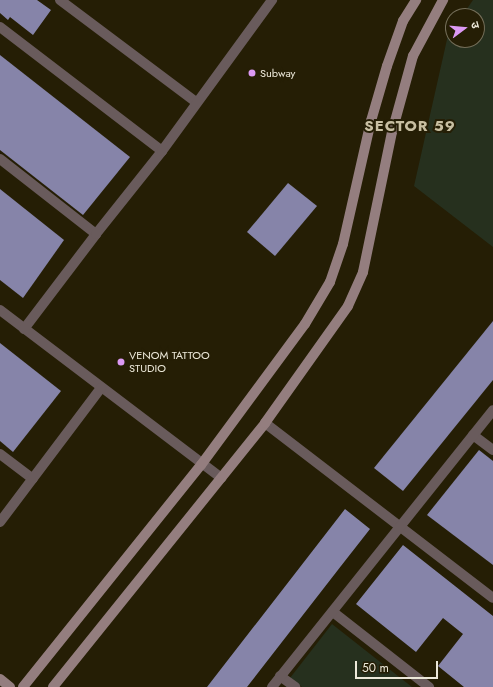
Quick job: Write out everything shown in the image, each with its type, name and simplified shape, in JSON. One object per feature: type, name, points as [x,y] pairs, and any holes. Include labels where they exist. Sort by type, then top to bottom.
[{"type":"street","points":[[60,0],[196,102]]},
{"type":"street","points":[[24,329],[96,234],[162,152],[196,102],[272,0]]},
{"type":"street","points":[[23,687],[202,465],[305,324],[330,282],[343,244],[371,121],[387,66],[403,21],[416,0]]},
{"type":"street","points":[[53,687],[265,423],[333,328],[357,289],[363,272],[392,132],[410,64],[435,10],[443,0]]},
{"type":"street","points":[[0,27],[162,152]]},
{"type":"street","points":[[0,160],[96,234]]},
{"type":"street","points":[[0,310],[221,478]]},
{"type":"street","points":[[0,522],[101,388]]},
{"type":"street","points":[[272,687],[493,410]]},
{"type":"street","points":[[265,423],[493,598]]},
{"type":"street","points":[[473,435],[493,450]]},
{"type":"street","points":[[0,454],[33,479]]},
{"type":"street","points":[[333,612],[429,687]]},
{"type":"street","points":[[280,676],[295,687]]},
{"type":"street","points":[[0,679],[10,687]]},
{"type":"green space","points":[[473,0],[493,0],[493,247],[414,186],[445,48],[485,48],[485,8],[468,8]]},
{"type":"green space","points":[[332,624],[412,687],[302,687],[290,678]]},
{"type":"building","points":[[0,0],[37,0],[51,10],[33,35],[10,17],[8,20],[0,13]]},
{"type":"building","points":[[0,55],[130,157],[83,215],[0,150]]},
{"type":"building","points":[[288,183],[317,206],[275,256],[247,232]]},
{"type":"building","points":[[0,189],[64,240],[23,298],[0,280]]},
{"type":"building","points":[[493,321],[493,380],[403,491],[374,468]]},
{"type":"building","points":[[0,343],[61,391],[13,452],[0,441]]},
{"type":"building","points":[[479,450],[493,461],[493,565],[427,515]]},
{"type":"building","points":[[345,509],[370,529],[247,687],[207,687]]},
{"type":"building","points":[[403,545],[493,616],[493,687],[464,687],[438,666],[463,634],[443,618],[416,652],[356,604]]},
{"type":"place","name":"Subway","points":[[252,73]]},
{"type":"place","name":"VENOM TATTOO STUDIO","points":[[121,362]]},
{"type":"district","name":"SECTOR 59","points":[[410,127]]}]
